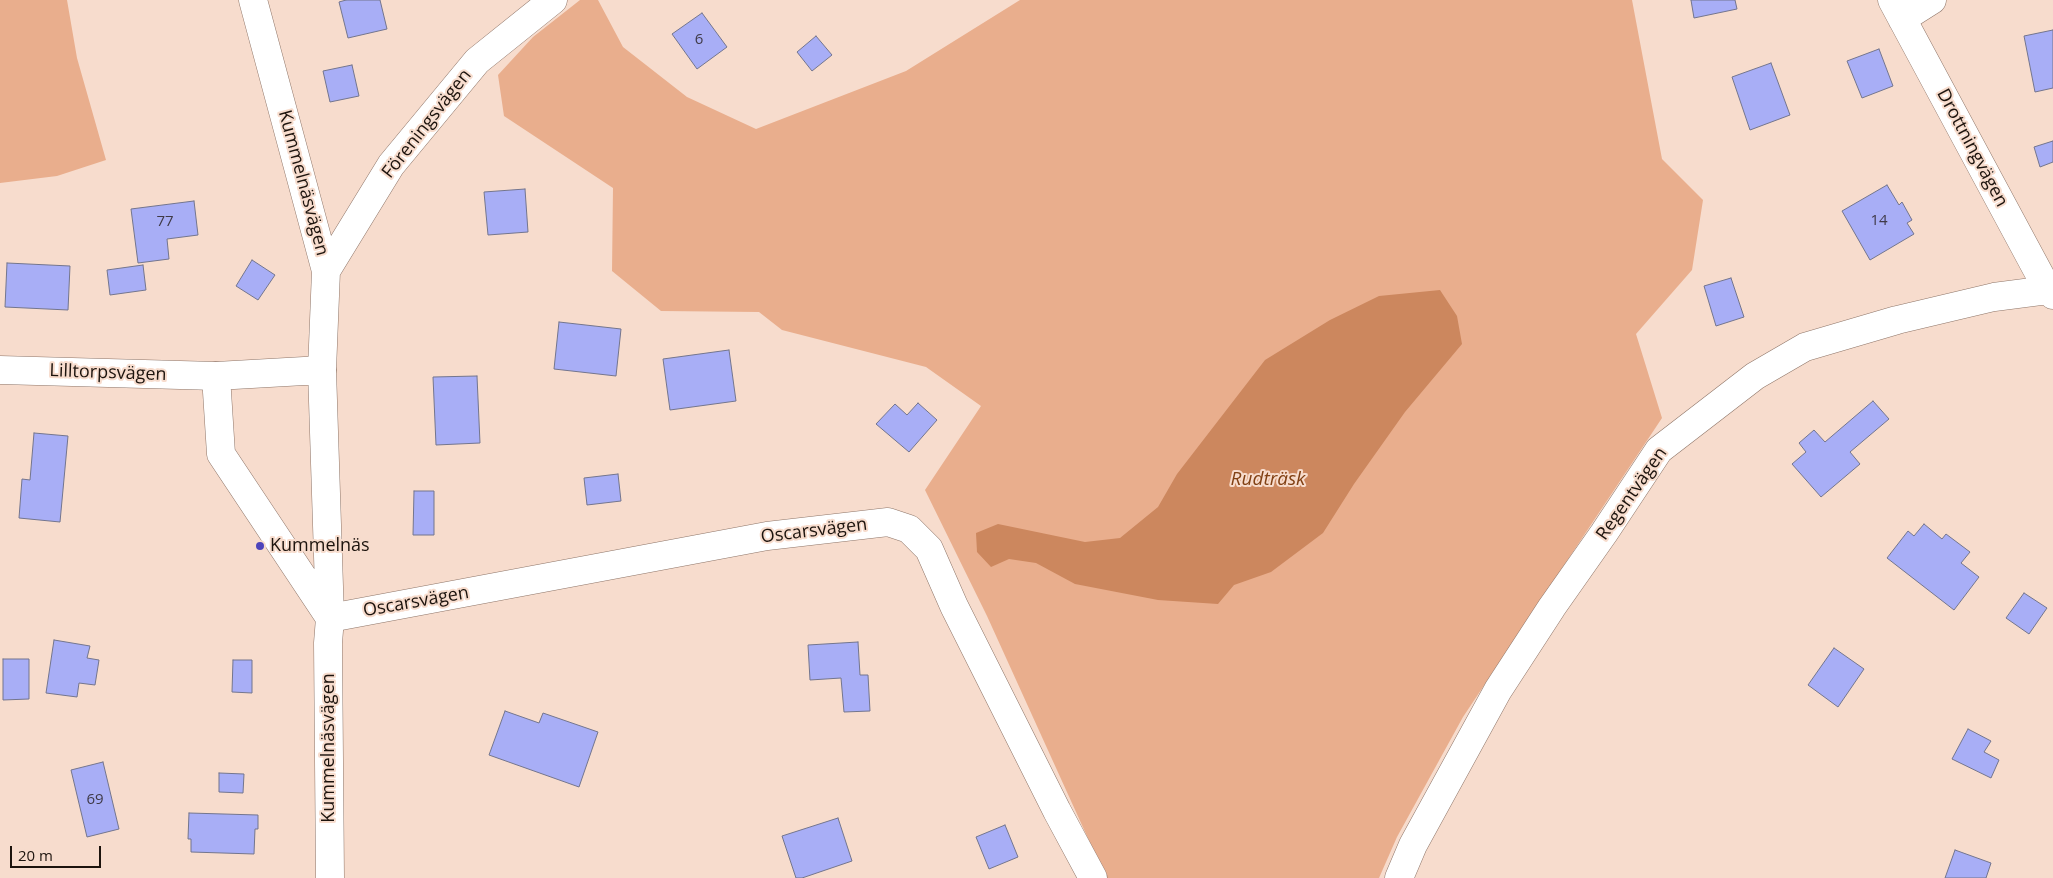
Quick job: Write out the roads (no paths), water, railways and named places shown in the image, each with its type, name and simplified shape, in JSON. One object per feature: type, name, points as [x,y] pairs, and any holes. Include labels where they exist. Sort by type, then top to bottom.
[{"type":"street","name":"Kummelnäsvägen","points":[[253,0],[326,271],[322,370],[330,618],[328,643],[330,878]]},
{"type":"street","name":"Föreningsvägen","points":[[326,271],[391,165],[477,61],[553,0]]},
{"type":"street","points":[[1897,10],[1932,0]]},
{"type":"street","name":"Drottningvägen","points":[[1897,10],[2050,292]]},
{"type":"street","name":"Regentvägen","points":[[1399,878],[1413,845],[1498,690],[1659,450],[1755,376],[1805,347],[1897,320],[1994,297],[2050,292]]},
{"type":"street","name":"Lilltorpsvägen","points":[[0,370],[216,376]]},
{"type":"street","points":[[322,370],[216,376],[221,454],[330,618]]},
{"type":"street","name":"Oscarsvägen","points":[[330,618],[767,536],[888,522],[909,529],[929,549],[959,614],[1057,811],[1093,878]]},
{"type":"water","name":"Rudträsk","points":[[1440,290],[1457,316],[1462,344],[1405,412],[1354,484],[1323,533],[1271,572],[1234,585],[1218,604],[1158,600],[1075,584],[1036,563],[1009,559],[991,567],[977,552],[976,533],[998,524],[1085,542],[1120,538],[1158,507],[1177,474],[1265,360],[1330,320],[1379,296]]},
{"type":"place","name":"Kummelnäs","points":[[260,546]]}]
